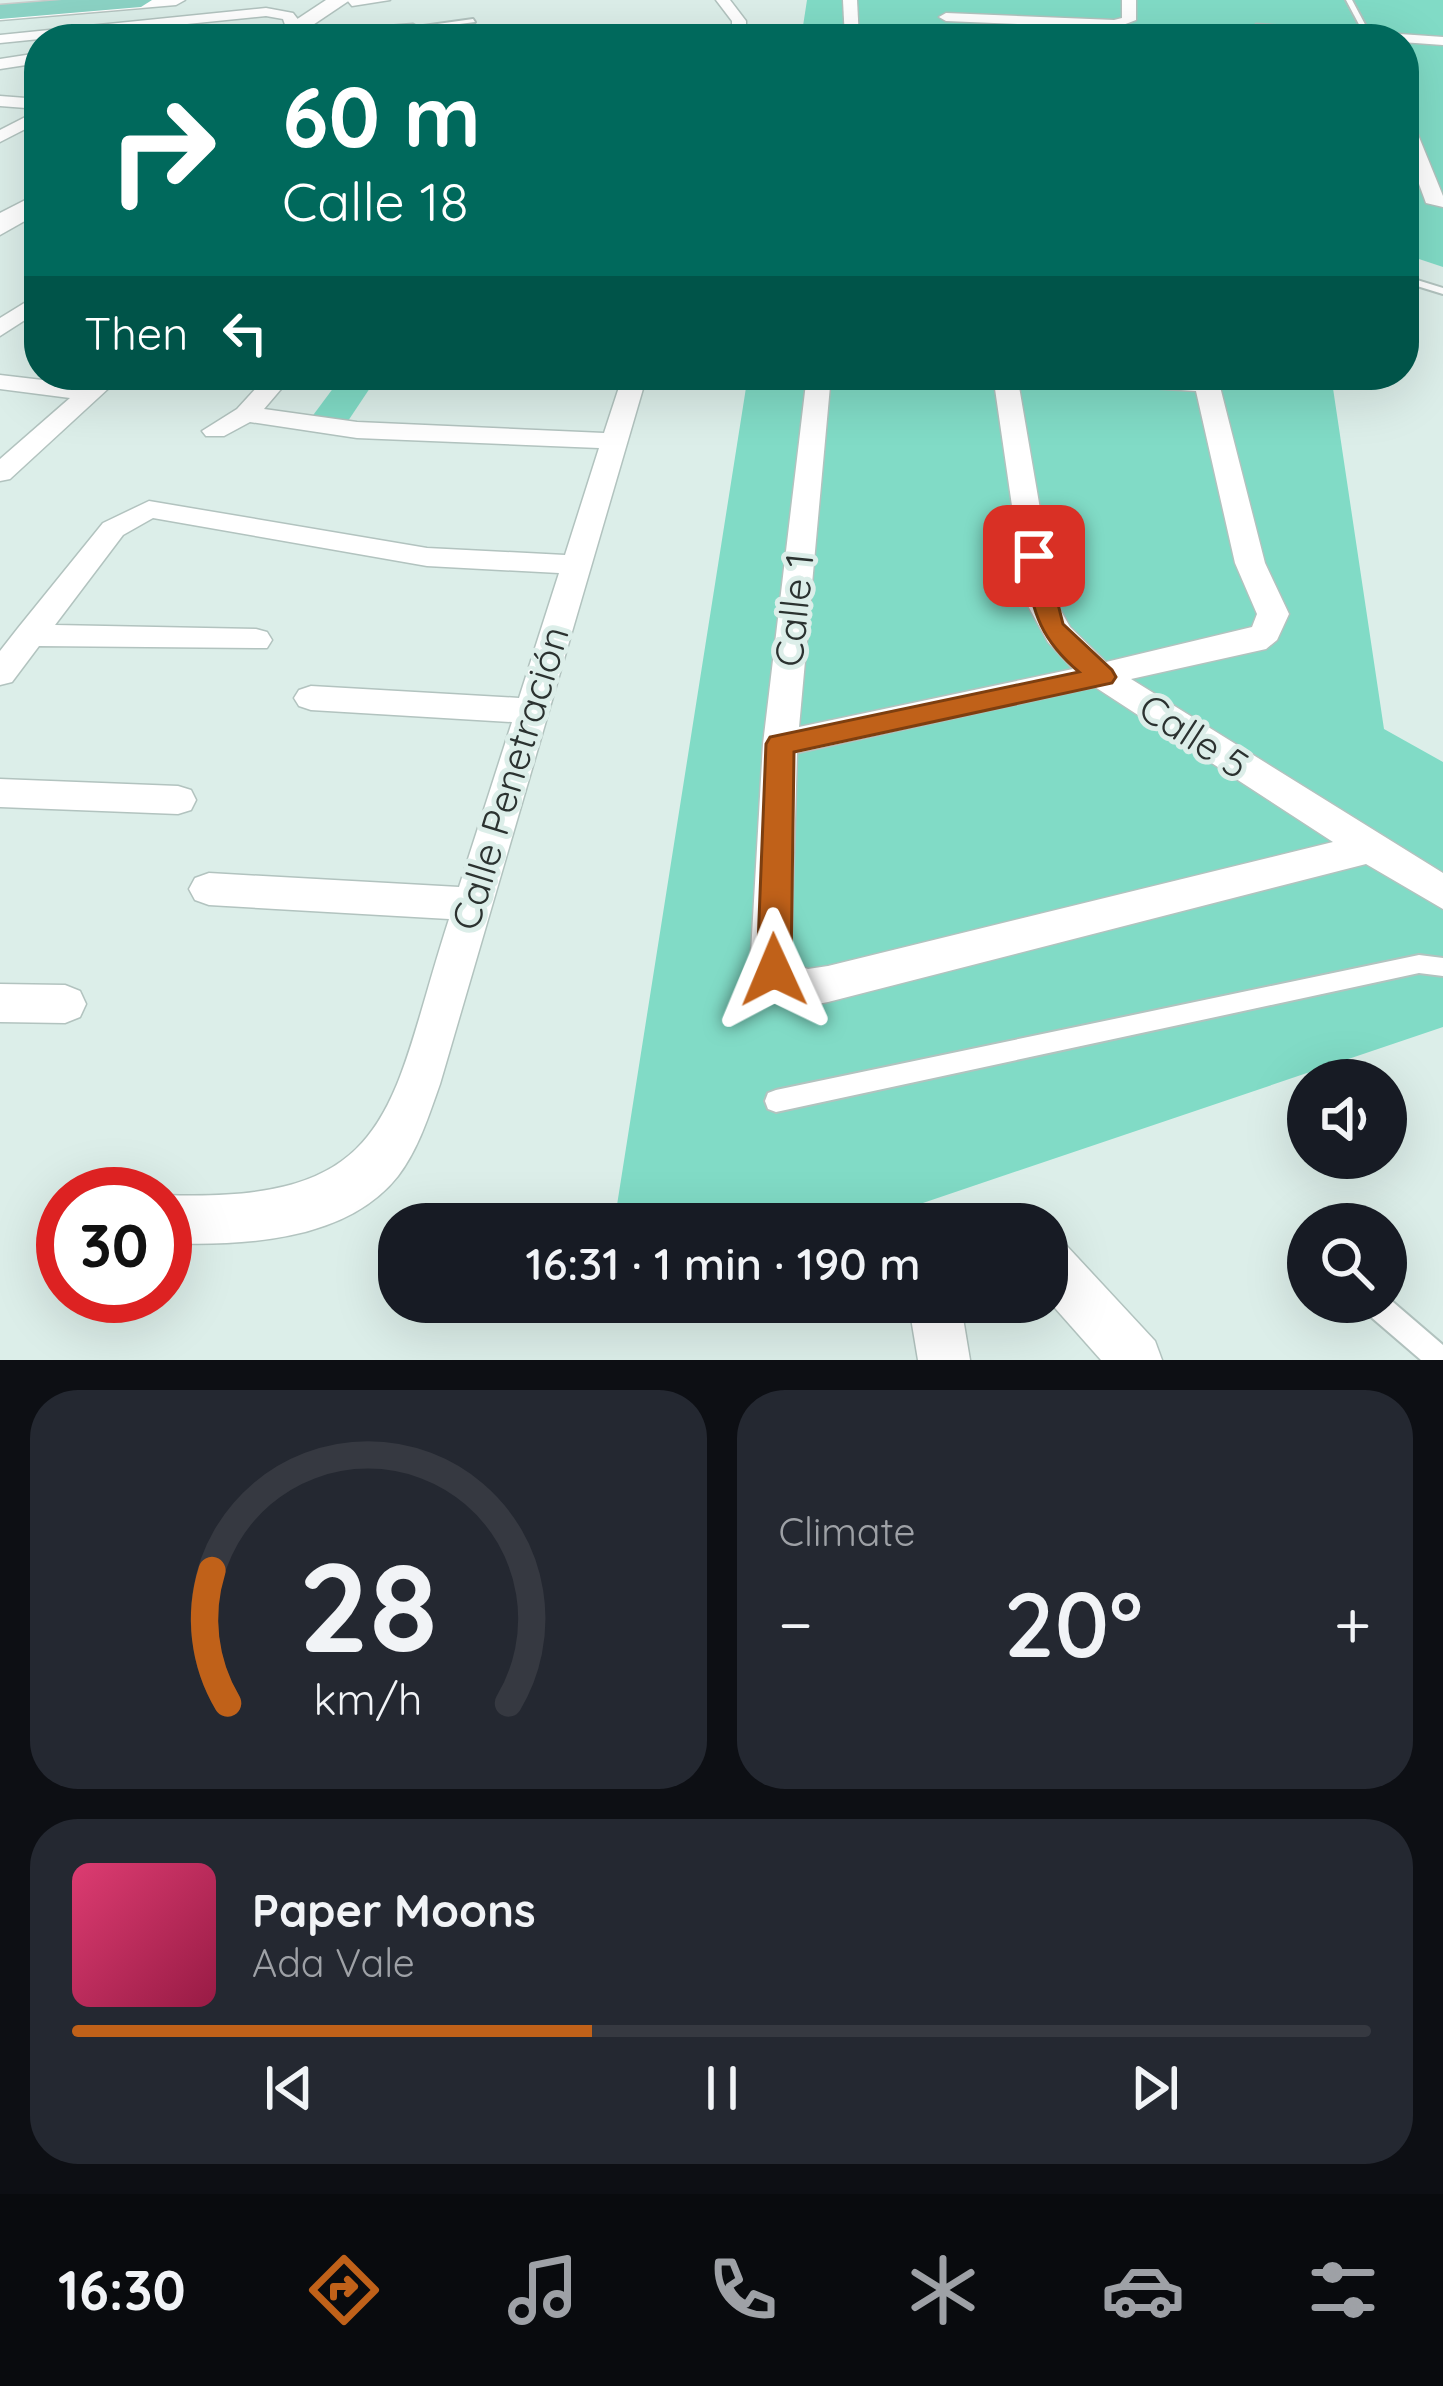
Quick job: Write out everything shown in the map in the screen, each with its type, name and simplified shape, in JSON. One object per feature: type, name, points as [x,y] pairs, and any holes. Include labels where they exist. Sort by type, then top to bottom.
[{"type":"main road","points":[[2,11],[93,0]]},
{"type":"main road","points":[[2,11],[141,0]]},
{"type":"main road","points":[[310,24],[345,1]]},
{"type":"street","points":[[2,11],[58,0]]},
{"type":"street","points":[[2,11],[176,0]]},
{"type":"street","points":[[345,1],[383,0]]},
{"type":"street","points":[[940,0],[947,24]]},
{"type":"street","points":[[1045,0],[1046,24]]},
{"type":"street","points":[[946,17],[1124,22],[1129,20],[1129,0]]},
{"type":"street","points":[[152,24],[266,12],[288,16],[293,24]]},
{"type":"street","points":[[393,24],[417,21]]},
{"type":"street","points":[[414,24],[417,21]]},
{"type":"street","points":[[1419,155],[1440,203]]},
{"type":"street","points":[[0,473],[94,390]]},
{"type":"street","points":[[214,431],[246,414],[267,390]]},
{"type":"street","name":"Calle Penetración","points":[[192,1219],[264,1218],[322,1199],[368,1174],[398,1136],[631,390]]},
{"type":"street","name":"Calle 1","points":[[817,390],[780,744],[771,953],[774,970],[788,982],[806,988],[828,984],[1368,848]]},
{"type":"street","name":"Calle 5","points":[[1007,390],[1041,602],[1050,626],[1067,647],[1102,677],[1443,893]]},
{"type":"street","points":[[780,744],[1255,640],[1271,624],[1270,604],[1250,563],[1207,390]]},
{"type":"street","points":[[246,414],[357,430],[617,441]]},
{"type":"street","points":[[0,674],[113,529],[148,508],[427,556],[574,565]]},
{"type":"street","points":[[29,634],[256,640]]},
{"type":"street","points":[[310,698],[532,711]]},
{"type":"street","points":[[0,793],[178,800]]},
{"type":"street","points":[[208,889],[470,904]]},
{"type":"street","points":[[0,1003],[65,1004]]},
{"type":"street","points":[[1068,1285],[1136,1360]]},
{"type":"street","points":[[938,1323],[944,1360]]},
{"type":"lane","points":[[417,21],[473,21]]},
{"type":"lane","points":[[776,1101],[1419,964],[1443,967]]},
{"type":"lane","points":[[1398,1323],[1441,1360]]},
{"type":"green space","points":[[807,0],[1443,0],[1443,267],[1419,259],[1419,24],[803,24]]},
{"type":"green space","points":[[332,390],[369,390],[348,421],[311,418]]},
{"type":"green space","points":[[746,390],[1333,390],[1384,729],[1443,762],[1443,1027],[1348,1059],[1287,1059],[1287,1080],[923,1203],[617,1203]]},
{"type":"route","points":[[774,970],[780,744],[1102,677],[1050,626],[1034,556]]}]
